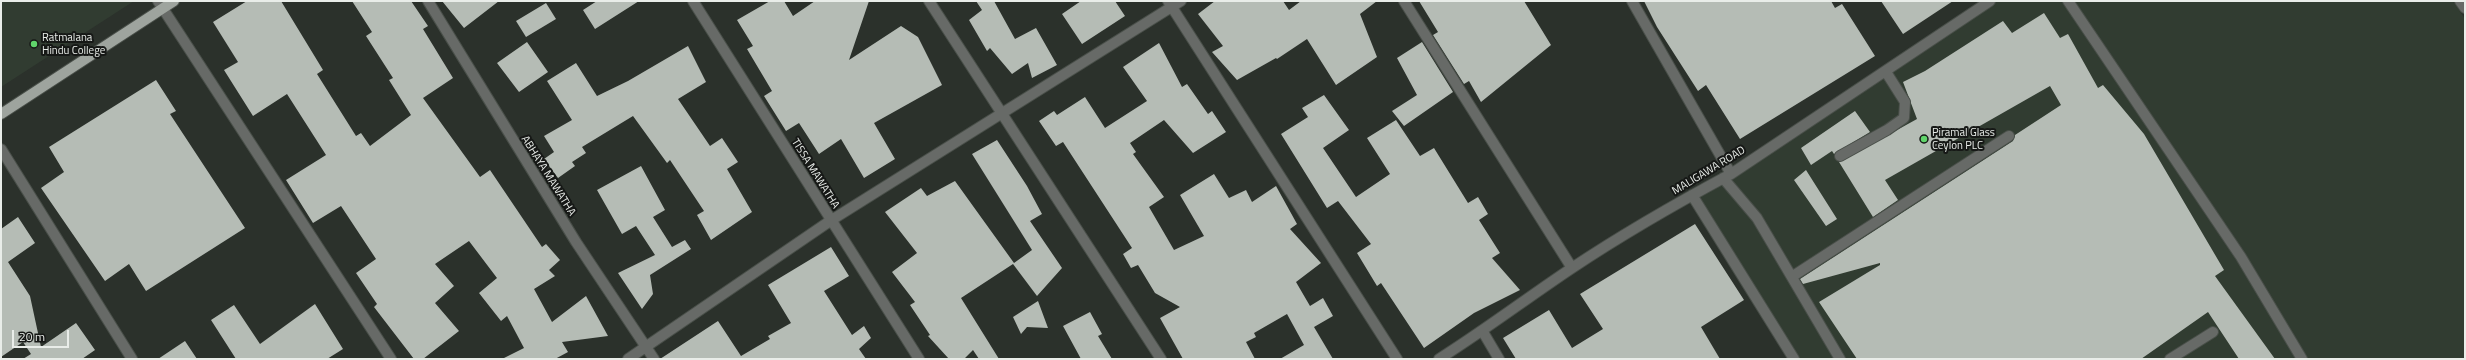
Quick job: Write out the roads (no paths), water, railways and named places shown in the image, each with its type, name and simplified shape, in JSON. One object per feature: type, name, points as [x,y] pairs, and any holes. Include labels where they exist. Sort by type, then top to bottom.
[{"type":"main road","points":[[1,114],[160,5],[174,1]]},
{"type":"street","name":"ABHAYA MAWATHA","points":[[428,1],[576,242],[654,359]]},
{"type":"street","name":"TISSA MAWATHA","points":[[693,1],[830,221],[919,359]]},
{"type":"street","points":[[929,1],[1161,359]]},
{"type":"street","points":[[628,359],[830,221],[1170,4],[1181,1]]},
{"type":"street","points":[[1404,1],[1572,268]]},
{"type":"street","points":[[1632,1],[1727,176],[1757,218],[1793,276],[1840,359]]},
{"type":"street","name":"MALIGAWA ROAD","points":[[1439,359],[1483,332],[1572,268],[1692,195],[1727,176],[1886,72],[1990,1]]},
{"type":"street","points":[[2068,1],[2241,257],[2302,359]]},
{"type":"street","points":[[2460,1],[2465,8]]},
{"type":"street","points":[[1170,4],[1397,359]]},
{"type":"street","points":[[160,5],[391,359]]},
{"type":"street","points":[[1840,156],[1887,130],[1904,118],[1905,102],[1886,72]]},
{"type":"street","points":[[1793,276],[2009,136]]},
{"type":"street","points":[[1,149],[132,359]]},
{"type":"street","points":[[1692,195],[1794,359]]},
{"type":"street","points":[[1483,332],[1499,359]]},
{"type":"street","points":[[2170,359],[2213,332]]},
{"type":"place","name":"Ratmalana Hindu College","points":[[34,44]]},
{"type":"place","name":"Piramal Glass Ceylon PLC","points":[[1924,139]]}]
